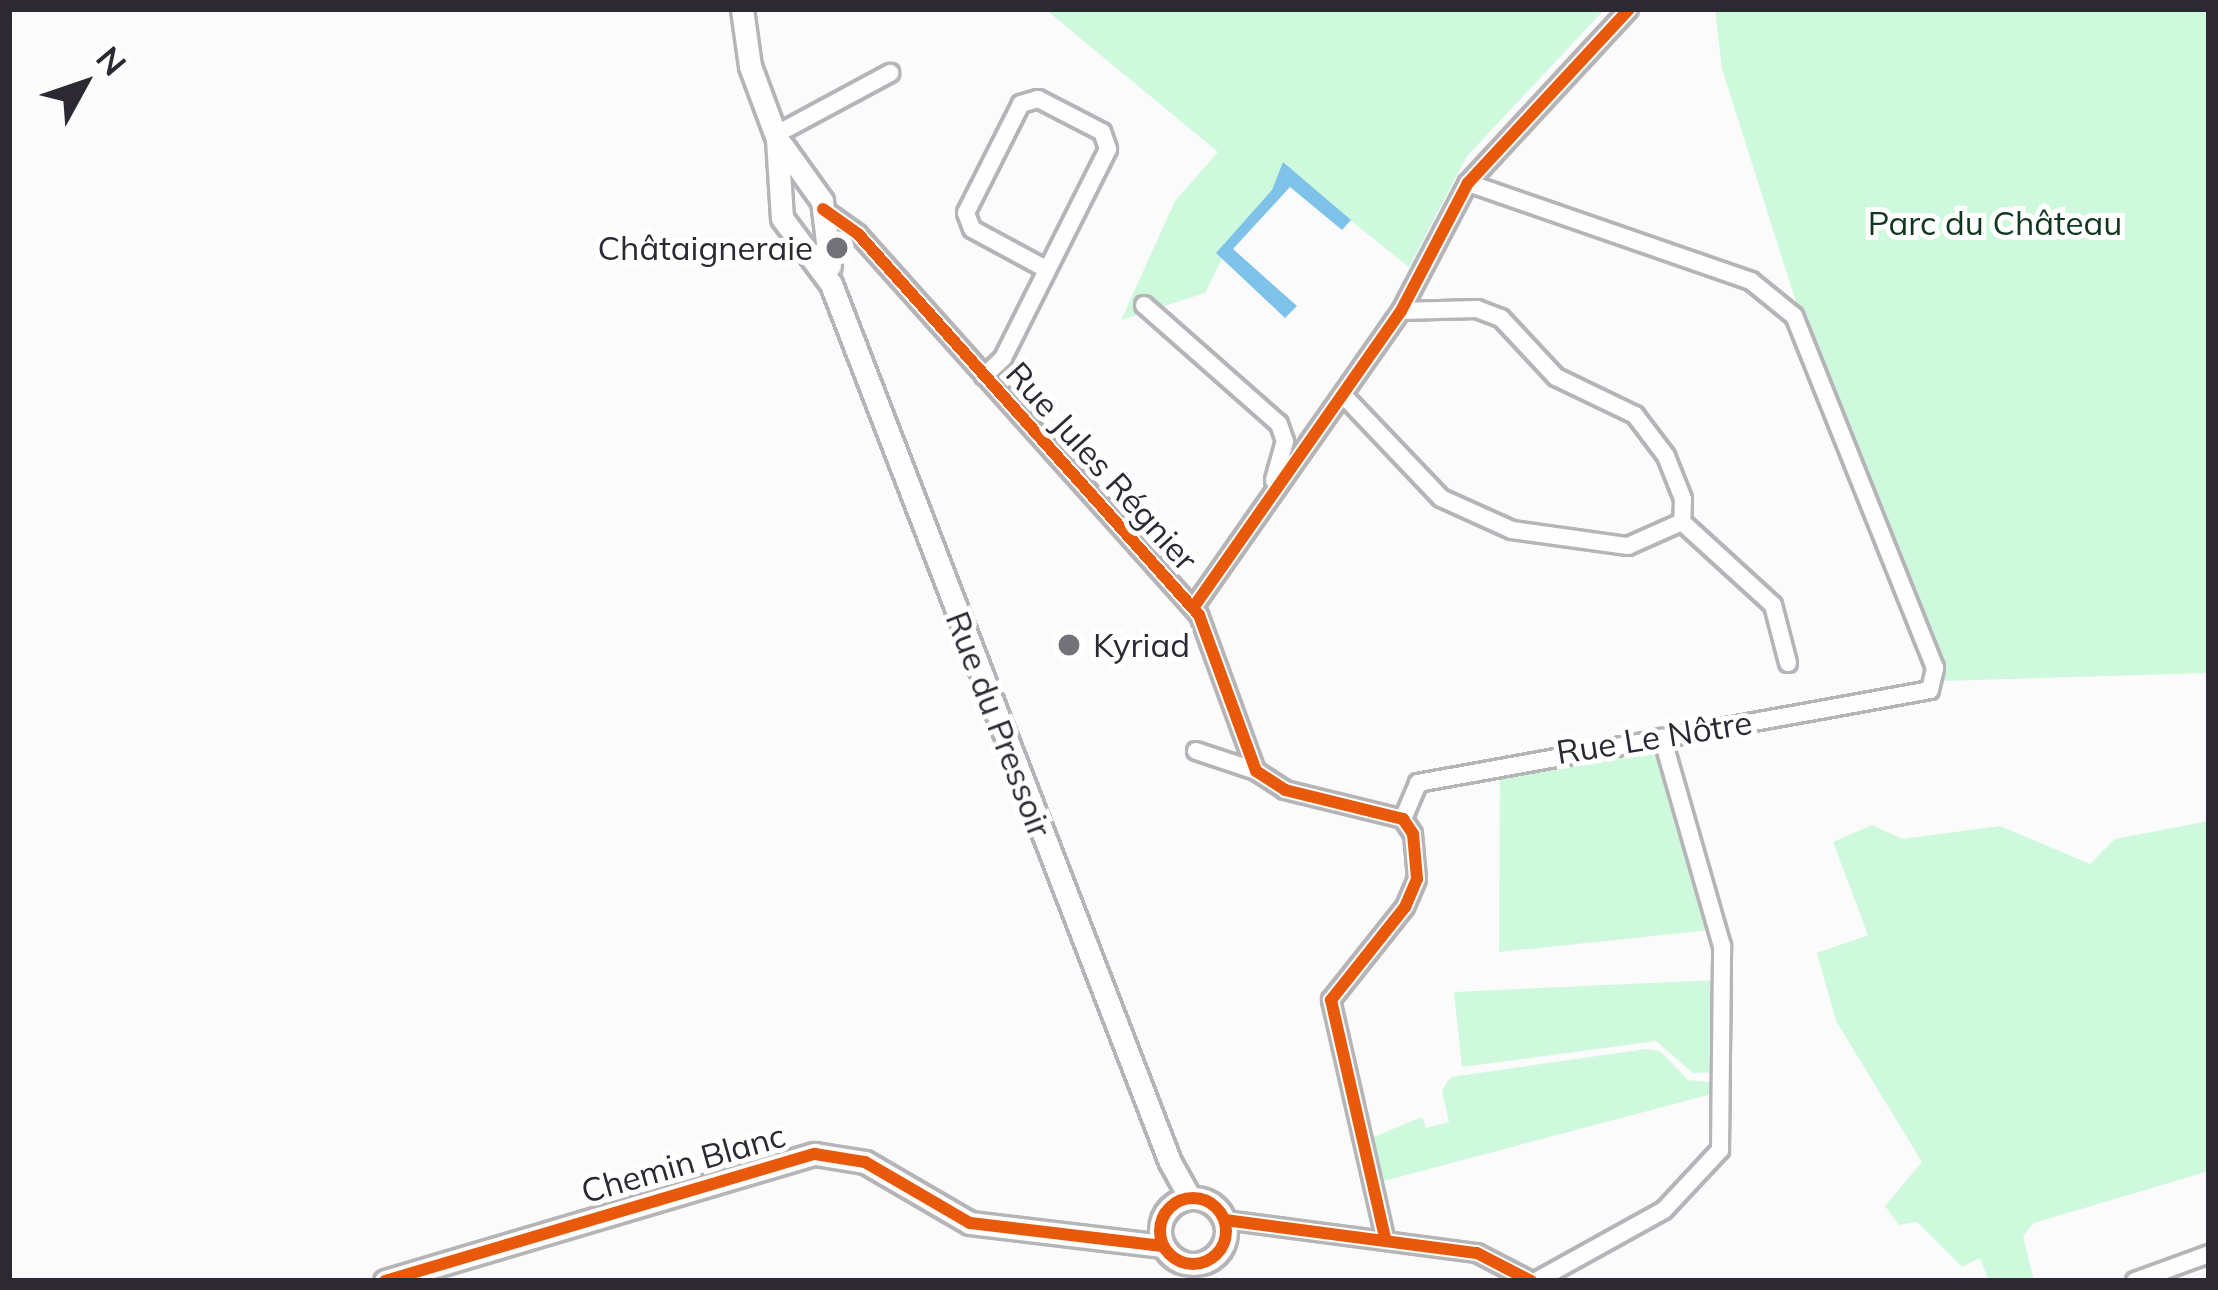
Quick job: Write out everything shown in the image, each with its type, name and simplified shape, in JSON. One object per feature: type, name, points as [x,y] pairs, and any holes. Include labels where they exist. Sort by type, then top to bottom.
[{"type":"street","points":[[742,9],[751,66],[796,191],[821,215],[796,230]]},
{"type":"street","points":[[1193,608],[1401,311],[1468,183],[1629,9]]},
{"type":"street","points":[[776,137],[890,73]]},
{"type":"street","points":[[984,376],[1003,358],[1108,149],[1102,132],[1038,99],[1021,104],[966,213],[972,229],[1046,269]]},
{"type":"street","name":"Rue Le Nôtre","points":[[1403,819],[1418,783],[1930,690],[1936,668],[1794,316],[1751,281],[1468,183]]},
{"type":"street","name":"Rue du Pressoir","points":[[796,191],[782,218],[796,230],[831,284],[1170,1162],[1190,1198]]},
{"type":"street","name":"Rue du Pressoir","points":[[821,215],[831,284]]},
{"type":"street","name":"Rue Jules Régnier","points":[[821,215],[858,234],[1193,608],[1256,771]]},
{"type":"street","points":[[1144,305],[1280,424],[1283,455],[1268,499]]},
{"type":"street","points":[[1401,311],[1477,309],[1501,318],[1556,377],[1635,416],[1666,457],[1683,499],[1682,522]]},
{"type":"street","points":[[1344,396],[1441,498],[1512,530],[1628,546],[1682,522]]},
{"type":"street","points":[[1682,522],[1773,605],[1788,663]]},
{"type":"street","points":[[1226,1228],[1385,1238],[1477,1253],[1533,1281],[1664,1210],[1720,1150],[1722,946],[1662,737]]},
{"type":"street","points":[[1196,751],[1256,771],[1285,790],[1403,819],[1418,853],[1417,878],[1405,907],[1331,1000],[1385,1238]]},
{"type":"street","name":"Chemin Blanc","points":[[386,1281],[815,1154],[865,1162],[970,1223],[1130,1242],[1164,1227]]},
{"type":"street","name":"Rue du Pressoir","points":[[1164,1227],[1170,1162]]},
{"type":"street","points":[[1190,1198],[1211,1203],[1226,1228],[1206,1272],[1164,1227],[1190,1198]]},
{"type":"street","points":[[2135,1281],[2209,1254]]},
{"type":"green space","points":[[1045,9],[1605,9],[1467,156],[1409,267],[1295,176],[1226,251],[1205,293],[1121,320],[1175,201],[1218,152]]},
{"type":"green space","name":"Parc du Château","points":[[1715,9],[2209,9],[2209,673],[1940,681],[1944,669],[1804,327],[1722,69]]},
{"type":"green space","points":[[1649,753],[1662,758],[1710,930],[1499,952],[1500,774]]},
{"type":"green space","points":[[2209,821],[2209,1171],[2034,1223],[2023,1236],[2034,1281],[1989,1281],[1980,1258],[1962,1267],[1917,1222],[1899,1225],[1885,1206],[1922,1162],[1836,1021],[1817,953],[1868,935],[1833,842],[1872,825],[1903,839],[2000,826],[2090,864],[2115,839]]},
{"type":"green space","points":[[1718,980],[1721,1072],[1693,1073],[1656,1041],[1462,1067],[1454,992]]},
{"type":"green space","points":[[1646,1049],[1660,1051],[1688,1080],[1721,1083],[1723,1091],[1380,1182],[1371,1138],[1422,1117],[1426,1128],[1449,1122],[1442,1090],[1451,1077]]},
{"type":"water","points":[[1283,162],[1351,220],[1342,230],[1290,187],[1233,249],[1297,306],[1285,318],[1216,253],[1272,190]]},
{"type":"cycle path","points":[[1193,608],[1401,311],[1468,183],[1629,9]]},
{"type":"cycle path","points":[[823,209],[858,234],[1199,615],[1256,771],[1285,790],[1403,819],[1413,834],[1417,879],[1405,907],[1331,1000],[1385,1238]]},
{"type":"cycle path","points":[[385,1281],[815,1154],[865,1162],[970,1223],[1163,1246]]},
{"type":"cycle path","points":[[1193,1198],[1217,1207],[1226,1231],[1217,1255],[1193,1264],[1169,1255],[1160,1231],[1169,1207],[1193,1198]]},
{"type":"cycle path","points":[[1225,1220],[1477,1253],[1531,1281]]},
{"type":"place","name":"Châtaigneraie","points":[[837,248]]},
{"type":"place","name":"Kyriad","points":[[1069,645]]}]
